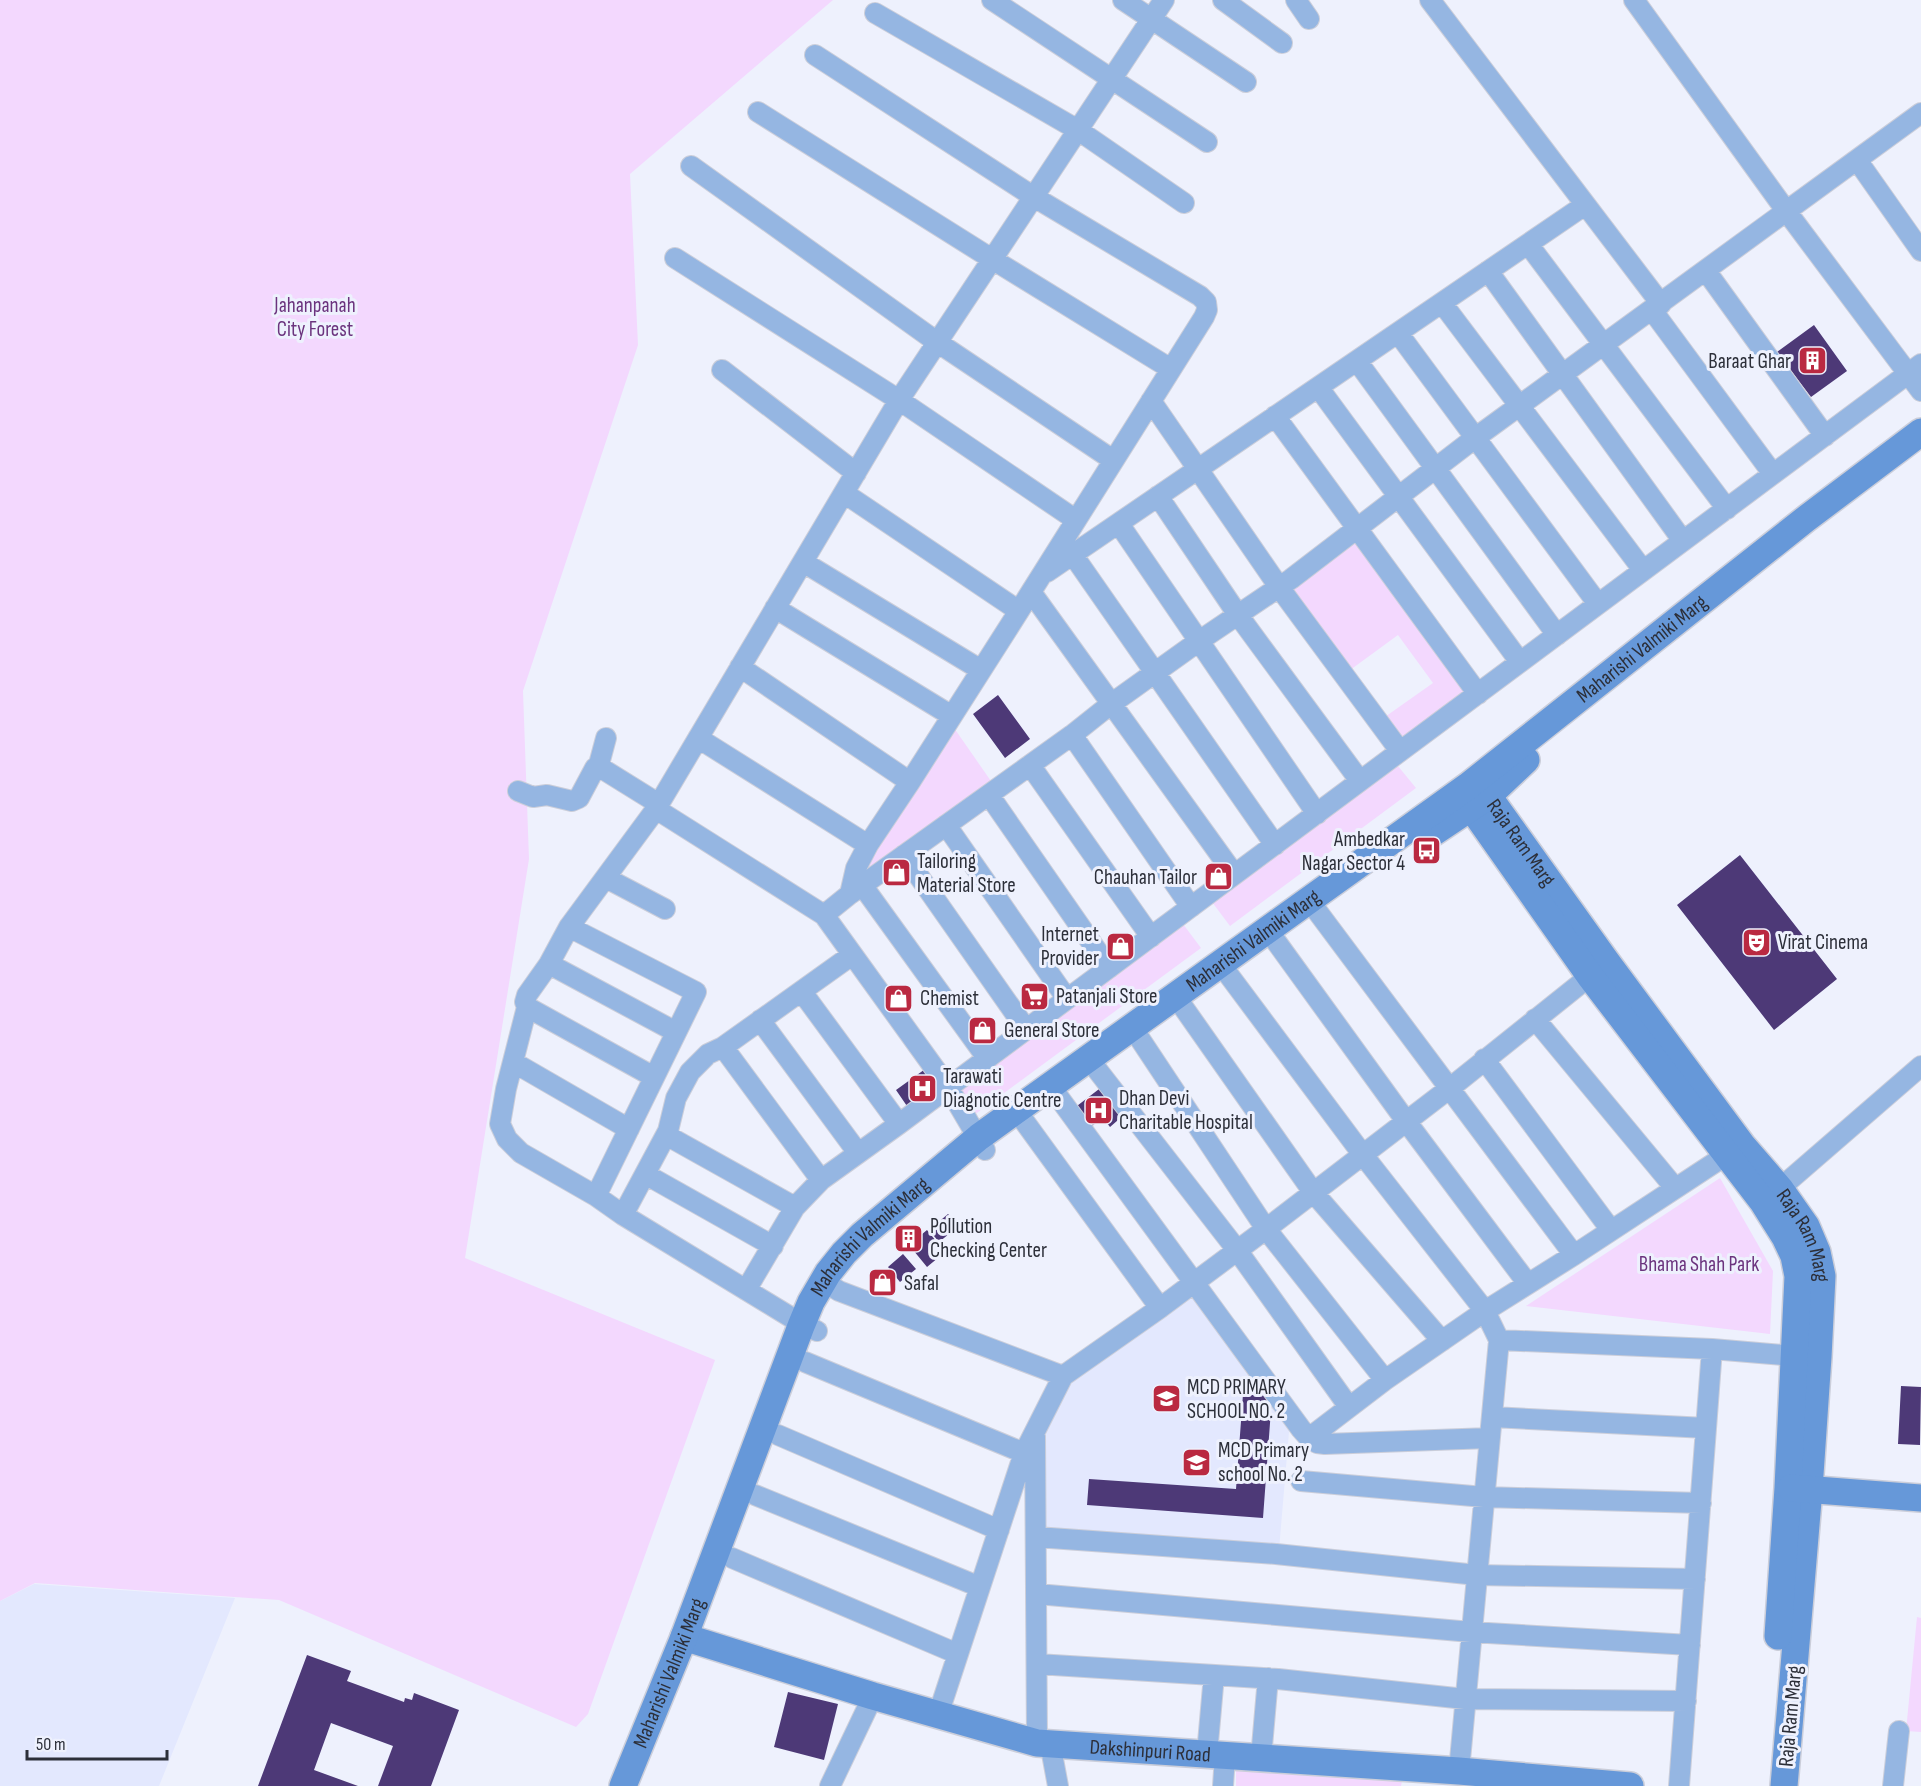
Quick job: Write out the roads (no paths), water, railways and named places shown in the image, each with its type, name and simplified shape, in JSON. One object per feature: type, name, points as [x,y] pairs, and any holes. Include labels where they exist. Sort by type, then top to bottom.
[{"type":"street","points":[[992,0],[1207,142]]},
{"type":"street","points":[[1123,0],[1246,82]]},
{"type":"street","points":[[809,1328],[623,1215],[596,1196],[521,1154],[507,1139],[500,1124],[527,1007],[525,1002],[527,995],[549,963],[569,927],[658,807],[899,400],[1164,0]]},
{"type":"street","points":[[1223,0],[1282,43]]},
{"type":"street","points":[[1296,0],[1309,19]]},
{"type":"street","points":[[1430,0],[1586,205],[1773,474]]},
{"type":"street","points":[[1634,0],[1786,212],[1914,369],[1921,391]]},
{"type":"street","points":[[875,13],[1078,130],[1184,203]]},
{"type":"street","points":[[815,55],[1034,196],[1200,296],[1206,302],[1207,310],[1204,317],[868,845],[856,868],[856,889],[987,1058]]},
{"type":"street","points":[[758,112],[1171,369]]},
{"type":"street","points":[[824,915],[856,889],[1072,735],[1154,673],[1279,587],[1603,344],[1857,160],[1919,118]]},
{"type":"street","points":[[1857,160],[1921,251]]},
{"type":"street","points":[[690,166],[937,342],[1113,460]]},
{"type":"street","points":[[1036,584],[1072,555],[1586,205]]},
{"type":"street","points":[[1528,244],[1726,509]]},
{"type":"street","points":[[675,258],[899,400],[1076,520]]},
{"type":"street","points":[[1488,271],[1683,541]]},
{"type":"street","points":[[1706,271],[1825,436]]},
{"type":"street","points":[[1442,303],[1643,570]]},
{"type":"street","points":[[1398,333],[1598,604]]},
{"type":"street","points":[[1357,361],[1557,635]]},
{"type":"street","points":[[746,1290],[795,1207],[821,1180],[1914,369]]},
{"type":"street","points":[[722,370],[856,473]]},
{"type":"street","points":[[1318,387],[1520,662]]},
{"type":"street","points":[[1151,401],[1279,587],[1400,752]]},
{"type":"street","points":[[1275,416],[1478,694]]},
{"type":"street","name":"Maharishi Valmiki Marg","points":[[641,1786],[691,1640],[809,1328],[826,1311],[831,1286],[982,1144],[1020,1115],[1476,796],[1807,518],[1921,432]]},
{"type":"street","name":"Maharishi Valmiki Marg","points":[[1020,1115],[1057,1095],[1181,1004],[1228,974],[1518,766],[1921,450]]},
{"type":"street","points":[[844,494],[1019,611]]},
{"type":"street","points":[[1158,496],[1238,615],[1360,781]]},
{"type":"street","points":[[1119,524],[1317,814]]},
{"type":"street","points":[[1072,555],[1275,844]]},
{"type":"street","points":[[803,562],[981,670]]},
{"type":"street","points":[[1036,584],[1111,704],[1234,874]]},
{"type":"street","points":[[775,608],[952,716]]},
{"type":"street","points":[[740,667],[910,782]]},
{"type":"street","points":[[1072,735],[1191,907]]},
{"type":"street","points":[[598,768],[606,738]]},
{"type":"street","points":[[698,738],[868,845]]},
{"type":"street","points":[[1030,765],[1151,937]]},
{"type":"street","points":[[518,791],[533,797],[547,795],[576,800],[591,773],[595,768],[601,768],[824,915],[948,1087],[982,1144]]},
{"type":"street","points":[[989,795],[1109,968]]},
{"type":"street","name":"Raja Ram Marg","points":[[1476,796],[1598,969],[1734,1150],[1772,1196],[1806,1226],[1817,1252],[1822,1276],[1806,1357],[1784,1786]]},
{"type":"street","points":[[946,825],[1067,999]]},
{"type":"street","points":[[904,855],[1026,1029]]},
{"type":"street","points":[[606,878],[666,909]]},
{"type":"street","points":[[1317,911],[1574,1255]]},
{"type":"street","points":[[569,927],[696,992],[596,1196]]},
{"type":"street","points":[[1275,940],[1528,1284]]},
{"type":"street","points":[[623,1215],[666,1135],[676,1098],[690,1072],[708,1054],[723,1047],[852,954]]},
{"type":"street","points":[[549,963],[676,1032]]},
{"type":"street","points":[[938,1714],[1024,1453],[1063,1376],[1160,1308],[1266,1229],[1450,1088],[1598,969]]},
{"type":"street","points":[[1228,974],[1363,1155],[1485,1311],[1499,1340],[1459,1771]]},
{"type":"street","points":[[802,992],[899,1124]]},
{"type":"street","points":[[1181,1004],[1313,1192],[1442,1341]]},
{"type":"street","points":[[527,1007],[654,1077]]},
{"type":"street","points":[[1535,1019],[1675,1188]]},
{"type":"street","points":[[760,1020],[858,1153]]},
{"type":"street","points":[[1138,1036],[1266,1229],[1385,1380]]},
{"type":"street","points":[[723,1047],[821,1180]]},
{"type":"street","points":[[1484,1059],[1611,1230]]},
{"type":"street","points":[[513,1062],[629,1129]]},
{"type":"street","points":[[1772,1196],[1921,1066]]},
{"type":"street","points":[[1095,1067],[1237,1250],[1349,1407]]},
{"type":"street","points":[[1057,1095],[1309,1438],[1317,1443],[1325,1444],[1490,1438]]},
{"type":"street","points":[[1020,1115],[1160,1308]]},
{"type":"street","points":[[666,1135],[795,1207]]},
{"type":"street","points":[[1309,1438],[1385,1380],[1485,1311],[1734,1150]]},
{"type":"street","points":[[645,1174],[773,1246]]},
{"type":"street","points":[[831,1286],[1063,1376]]},
{"type":"street","name":"Maharishi Valmiki Marg","points":[[623,1786],[732,1558],[805,1362],[809,1328]]},
{"type":"street","points":[[1499,1340],[1712,1349],[1806,1357]]},
{"type":"street","points":[[1679,1786],[1712,1349]]},
{"type":"street","points":[[805,1362],[1024,1453]]},
{"type":"street","points":[[1492,1417],[1706,1428]]},
{"type":"street","points":[[1035,1430],[1037,1664],[1044,1743],[1058,1786]]},
{"type":"street","points":[[778,1435],[999,1530]]},
{"type":"street","points":[[1799,1480],[1921,1481]]},
{"type":"street","points":[[1799,1480],[1921,1498]]},
{"type":"street","name":"Raja Ram Marg","points":[[1768,1786],[1799,1480]]},
{"type":"street","points":[[1301,1481],[1484,1497],[1701,1503]]},
{"type":"street","points":[[755,1495],[980,1587]]},
{"type":"street","points":[[1036,1537],[1276,1554],[1477,1575],[1695,1579]]},
{"type":"street","points":[[732,1558],[958,1654]]},
{"type":"street","points":[[1036,1594],[1471,1632],[1690,1645]]},
{"type":"street","name":"Dakshinpuri Road","points":[[691,1640],[873,1696],[1044,1743],[1459,1771],[1630,1786]]},
{"type":"street","points":[[1037,1664],[1268,1678],[1464,1699],[1686,1701]]},
{"type":"street","points":[[1214,1675],[1216,1755],[1223,1786]]},
{"type":"street","points":[[1261,1758],[1268,1678]]},
{"type":"street","points":[[830,1786],[873,1696]]},
{"type":"street","points":[[1893,1786],[1899,1731]]},
{"type":"place","name":"Baraat Ghar","points":[[1812,361]]},
{"type":"place","name":"Ambedkar Nagar Sector 4","points":[[1426,851]]},
{"type":"place","name":"Tailoring Material Store","points":[[896,873]]},
{"type":"place","name":"Chauhan Tailor","points":[[1218,877]]},
{"type":"place","name":"Virat Cinema","points":[[1757,942]]},
{"type":"place","name":"Internet Provider","points":[[1120,946]]},
{"type":"place","name":"Patanjali Store","points":[[1035,996]]},
{"type":"place","name":"Chemist","points":[[899,998]]},
{"type":"place","name":"General Store","points":[[983,1030]]},
{"type":"place","name":"Tarawati Diagnotic Centre","points":[[922,1088]]},
{"type":"place","name":"Dhan Devi Charitable Hospital","points":[[1098,1110]]},
{"type":"place","name":"Pollution Checking Center","points":[[909,1238]]},
{"type":"place","name":"Safal","points":[[883,1283]]},
{"type":"place","name":"MCD PRIMARY SCHOOL NO. 2","points":[[1166,1399]]},
{"type":"place","name":"MCD Primary school No. 2","points":[[1197,1462]]},
{"type":"park label","name":"Jahanpanah City Forest","points":[[315,317]]},
{"type":"park label","name":"Bhama Shah Park","points":[[1699,1264]]}]
